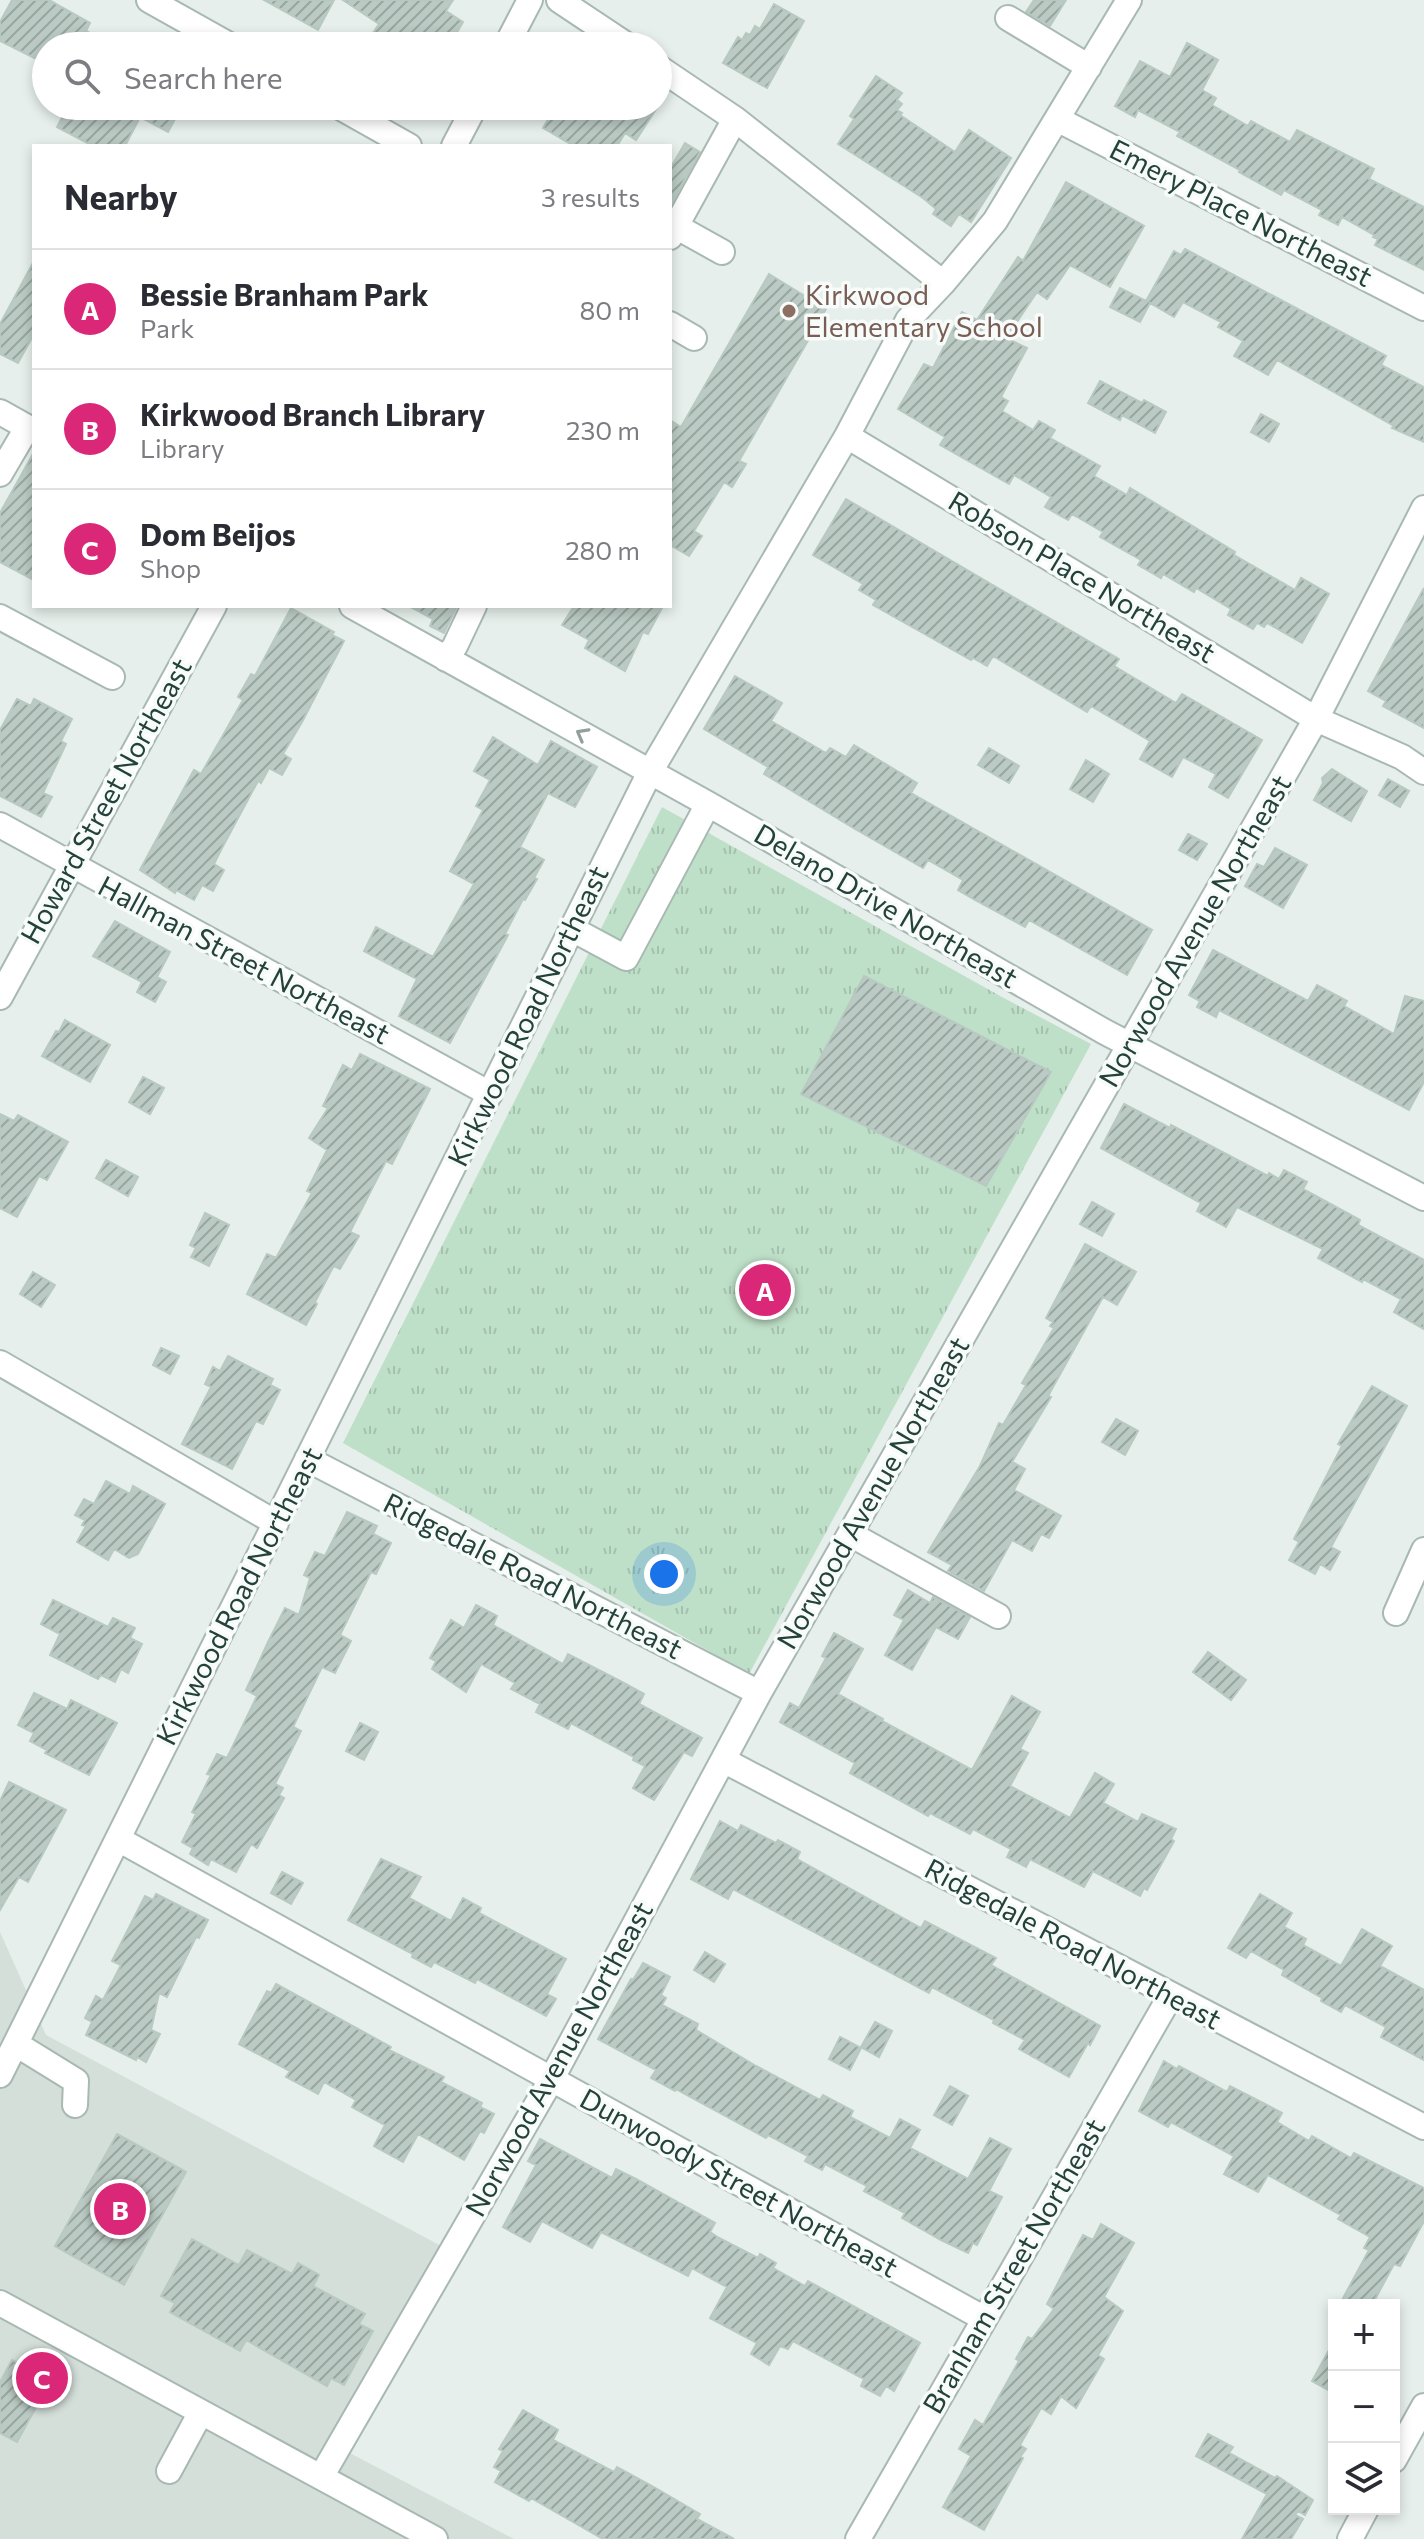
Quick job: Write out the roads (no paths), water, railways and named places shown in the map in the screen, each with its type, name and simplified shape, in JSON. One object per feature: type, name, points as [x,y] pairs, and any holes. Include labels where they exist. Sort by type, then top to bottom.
[{"type":"street","points":[[149,0],[206,32]]},
{"type":"street","points":[[513,32],[530,0]]},
{"type":"street","points":[[559,0],[607,32]]},
{"type":"street","name":"Kirkwood Road Northeast","points":[[0,2075],[650,772],[847,436],[908,320],[995,221],[1129,0]]},
{"type":"street","points":[[1008,18],[1089,67]]},
{"type":"street","points":[[672,76],[735,119],[943,283]]},
{"type":"street","points":[[722,252],[672,229],[735,119]]},
{"type":"street","name":"Emery Place Northeast","points":[[1057,119],[1424,308]]},
{"type":"street","points":[[363,120],[405,144]]},
{"type":"street","points":[[455,144],[468,120]]},
{"type":"street","points":[[672,325],[694,338]]},
{"type":"street","points":[[0,412],[31,430],[0,474]]},
{"type":"street","name":"Robson Place Northeast","points":[[847,436],[1316,719],[1402,757],[1424,772]]},
{"type":"street","name":"Norwood Avenue Northeast","points":[[321,2477],[551,2080],[759,1693],[1316,719],[1424,508]]},
{"type":"street","name":"Howard Street Northeast","points":[[0,997],[213,608]]},
{"type":"street","name":"Delano Drive Northeast","points":[[356,608],[708,804],[1130,1046],[1424,1198]]},
{"type":"street","points":[[446,659],[473,608]]},
{"type":"street","points":[[0,617],[112,677]]},
{"type":"street","points":[[572,929],[626,958],[708,804]]},
{"type":"street","name":"Hallman Street Northeast","points":[[0,825],[490,1094]]},
{"type":"street","points":[[0,1363],[276,1523]]},
{"type":"street","name":"Ridgedale Road Northeast","points":[[307,1459],[759,1693]]},
{"type":"street","points":[[850,1534],[998,1616]]},
{"type":"street","points":[[1396,1613],[1424,1550]]},
{"type":"street","name":"Ridgedale Road Northeast","points":[[723,1760],[1424,2127]]},
{"type":"street","name":"Dunwoody Street Northeast","points":[[118,1839],[983,2318]]},
{"type":"street","name":"Branham Street Northeast","points":[[858,2539],[1171,1995]]},
{"type":"street","points":[[16,2044],[76,2081],[75,2105]]},
{"type":"street","points":[[0,2303],[435,2539]]},
{"type":"street","points":[[1400,2449],[1424,2406]]},
{"type":"street","points":[[169,2471],[201,2412]]},
{"type":"street","points":[[1350,2539],[1363,2515]]},
{"type":"place","name":"Kirkwood Elementary School","points":[[789,311]]},
{"type":"place","name":"Bessie Branham Park","points":[[765,1290]]},
{"type":"place","name":"Kirkwood Branch Library","points":[[120,2209]]},
{"type":"place","name":"Dom Beijos","points":[[42,2378]]}]
